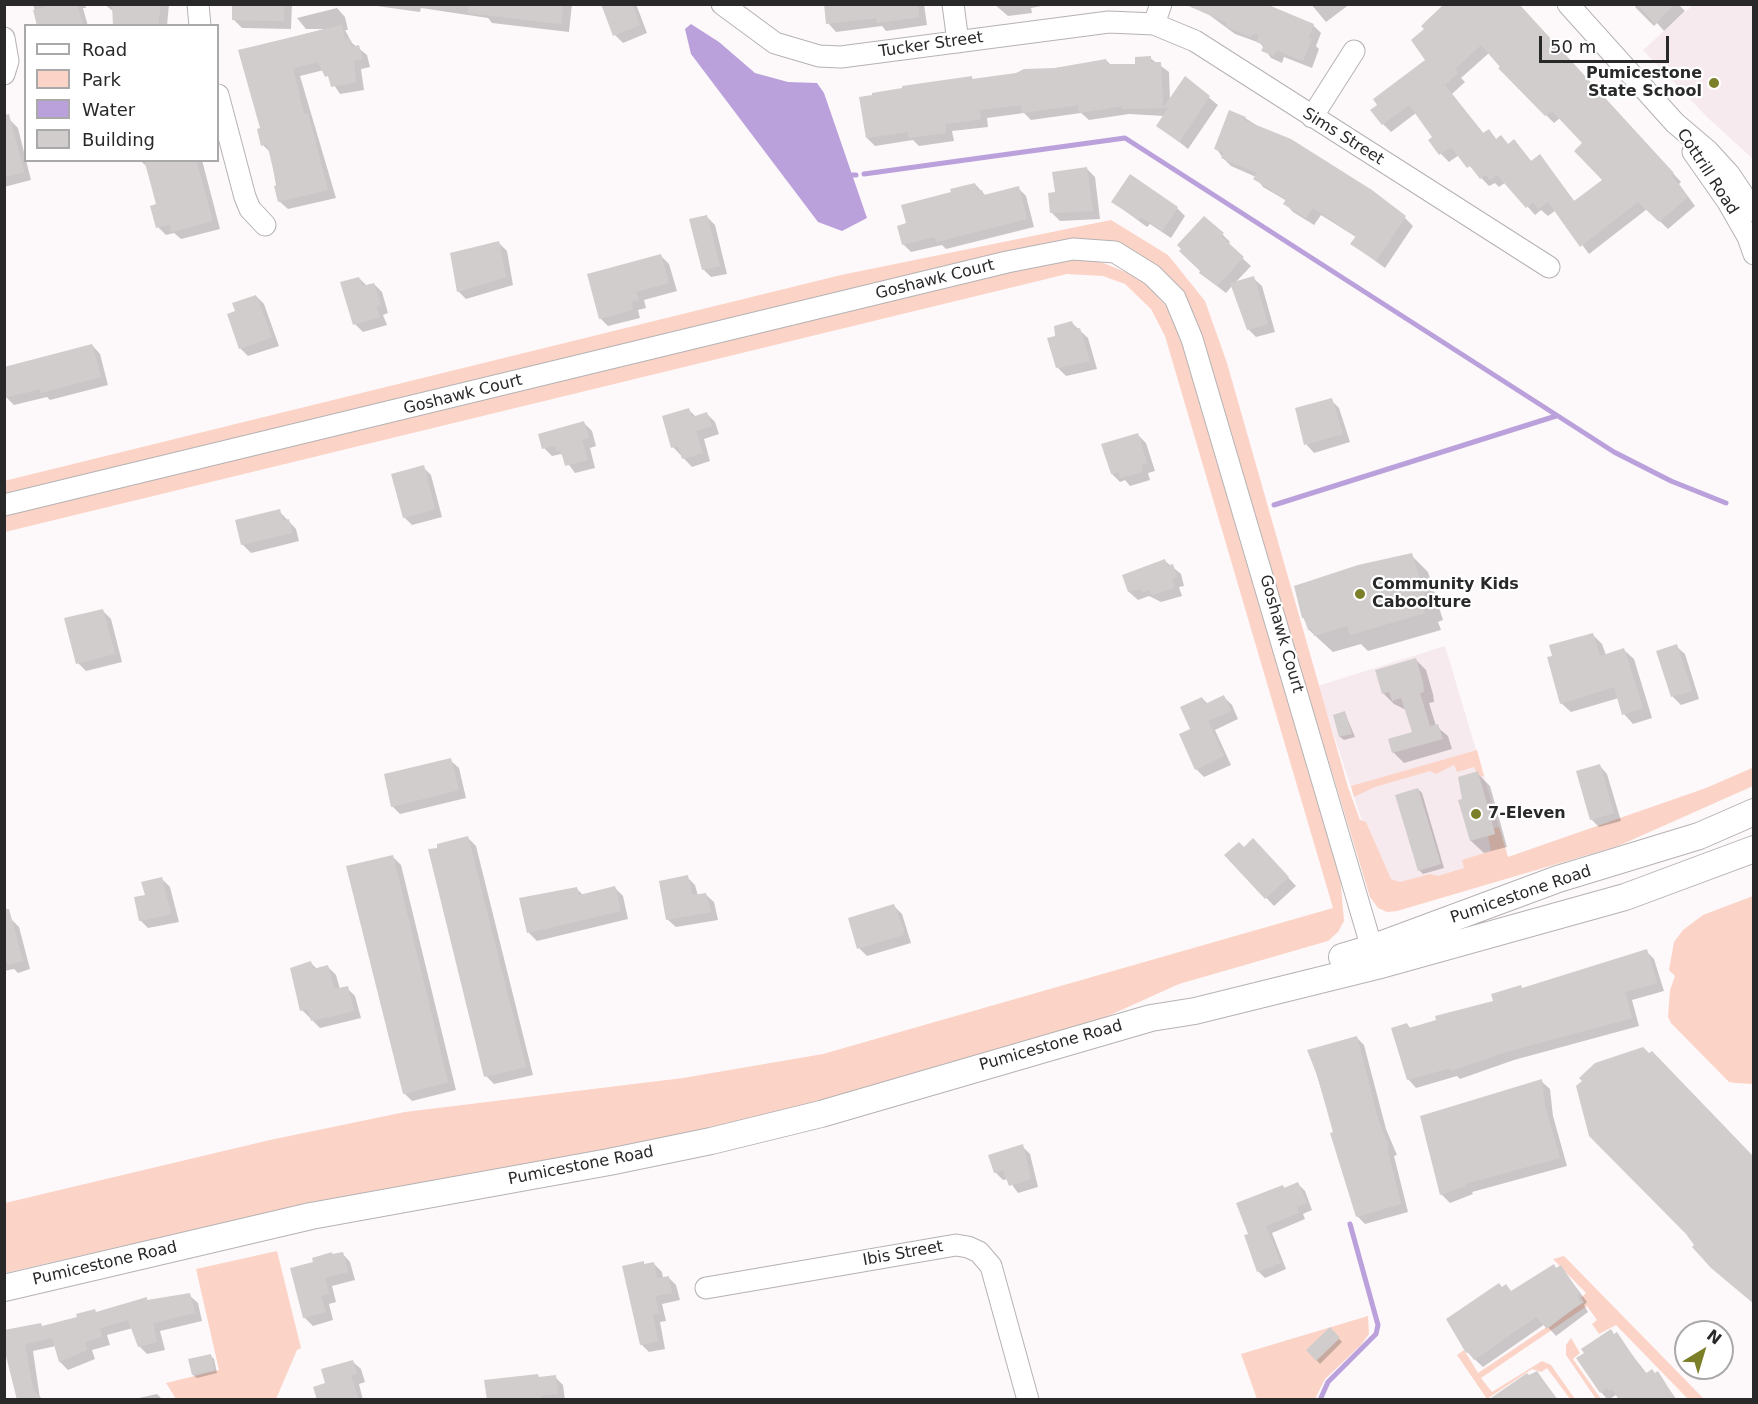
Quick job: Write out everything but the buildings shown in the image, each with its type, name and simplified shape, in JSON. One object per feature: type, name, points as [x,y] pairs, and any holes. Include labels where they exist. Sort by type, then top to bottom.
[{"type":"main road","name":"Pumicestone Road","points":[[1375,957],[1558,879],[1699,836],[1754,812]]},
{"type":"main road","name":"Pumicestone Road","points":[[4,1288],[352,1208],[711,1141],[821,1114],[1150,1018],[1186,1001],[1625,897],[1754,849]]},
{"type":"street","points":[[198,4],[200,24]]},
{"type":"street","name":"Tucker Street","points":[[722,4],[775,43],[819,56],[841,57],[1109,22],[1154,24]]},
{"type":"street","points":[[953,4],[958,42]]},
{"type":"street","points":[[1154,24],[1161,4]]},
{"type":"street","name":"Cottrill Road","points":[[1568,4],[1675,123],[1708,151],[1729,174],[1754,211]]},
{"type":"street","name":"Sims Street","points":[[1154,24],[1195,40],[1549,267]]},
{"type":"street","points":[[4,39],[8,61],[4,74]]},
{"type":"street","points":[[1312,117],[1354,51]]},
{"type":"street","points":[[219,98],[249,209],[265,225]]},
{"type":"street","name":"Cottrill Road","points":[[1675,123],[1732,208],[1754,254]]},
{"type":"street","name":"Goshawk Court","points":[[4,506],[1007,262],[1073,249],[1116,252],[1152,275],[1175,298],[1192,339],[1375,957]]},
{"type":"street","name":"Ibis Street","points":[[706,1288],[956,1245],[968,1247],[979,1252],[991,1266],[1029,1400]]},
{"type":"shaded area","name":"Pumicestone State School","points":[[1693,5],[1753,5],[1753,159],[1706,116],[1643,50]]},
{"type":"shaded area","points":[[1445,646],[1508,857],[1395,888],[1372,852],[1318,686]]},
{"type":"green space","points":[[1111,220],[1168,255],[1205,301],[1227,363],[1348,787],[1360,820],[1366,822],[1391,879],[1400,882],[1430,874],[1438,876],[1464,868],[1462,860],[1491,851],[1488,836],[1495,834],[1494,828],[1499,827],[1508,857],[1706,788],[1752,768],[1753,786],[1618,846],[1397,911],[1387,912],[1378,908],[1370,897],[1193,316],[1116,246],[5,499],[4,481],[841,275]]},
{"type":"green space","points":[[1076,259],[1101,262],[1140,278],[1169,309],[1180,331],[1340,875],[1344,921],[1338,932],[1328,941],[1179,984],[1088,1025],[738,1124],[627,1147],[306,1204],[5,1273],[5,1203],[270,1140],[405,1112],[683,1078],[823,1054],[1333,908],[1165,336],[1151,309],[1125,284],[1103,276],[1067,274],[5,532],[4,515],[1049,262]]},
{"type":"green space","points":[[1477,750],[1484,776],[1479,777],[1474,767],[1457,772],[1454,765],[1436,774],[1430,771],[1375,787],[1354,797],[1351,786]]},
{"type":"green space","points":[[1753,896],[1753,1084],[1729,1082],[1671,1023],[1668,1017],[1670,990],[1675,976],[1669,970],[1674,942],[1683,930],[1703,915]]},
{"type":"green space","points":[[277,1251],[301,1348],[297,1350],[276,1399],[176,1399],[166,1383],[219,1370],[196,1269]]},
{"type":"green space","points":[[1564,1256],[1674,1368],[1674,1380],[1685,1380],[1704,1399],[1688,1399],[1616,1325],[1599,1334],[1592,1324],[1597,1320],[1587,1306],[1481,1378],[1492,1392],[1542,1361],[1551,1365],[1575,1399],[1570,1399],[1547,1368],[1541,1372],[1532,1369],[1487,1399],[1457,1355],[1464,1350],[1478,1373],[1584,1302],[1581,1298],[1586,1293],[1553,1259]]},
{"type":"green space","points":[[1368,1316],[1369,1334],[1361,1345],[1325,1379],[1315,1399],[1257,1399],[1241,1354]]},
{"type":"green space","points":[[1571,1338],[1580,1353],[1573,1359],[1601,1399],[1596,1399],[1566,1355],[1566,1345]]},
{"type":"water","points":[[691,24],[719,42],[755,73],[788,82],[817,83],[824,93],[867,218],[842,231],[818,222],[691,54],[685,29]]},
{"type":"waterway","points":[[864,174],[1125,138],[1614,452],[1671,481],[1726,503]]},
{"type":"waterway","points":[[1274,505],[1556,416]]},
{"type":"waterway","points":[[1320,1400],[1328,1382],[1376,1334],[1378,1325],[1350,1224]]},
{"type":"place","name":"Pumicestone State School","points":[[1714,83]]},
{"type":"place","name":"Community Kids Caboolture","points":[[1360,594]]},
{"type":"place","name":"7-Eleven","points":[[1476,814]]}]
